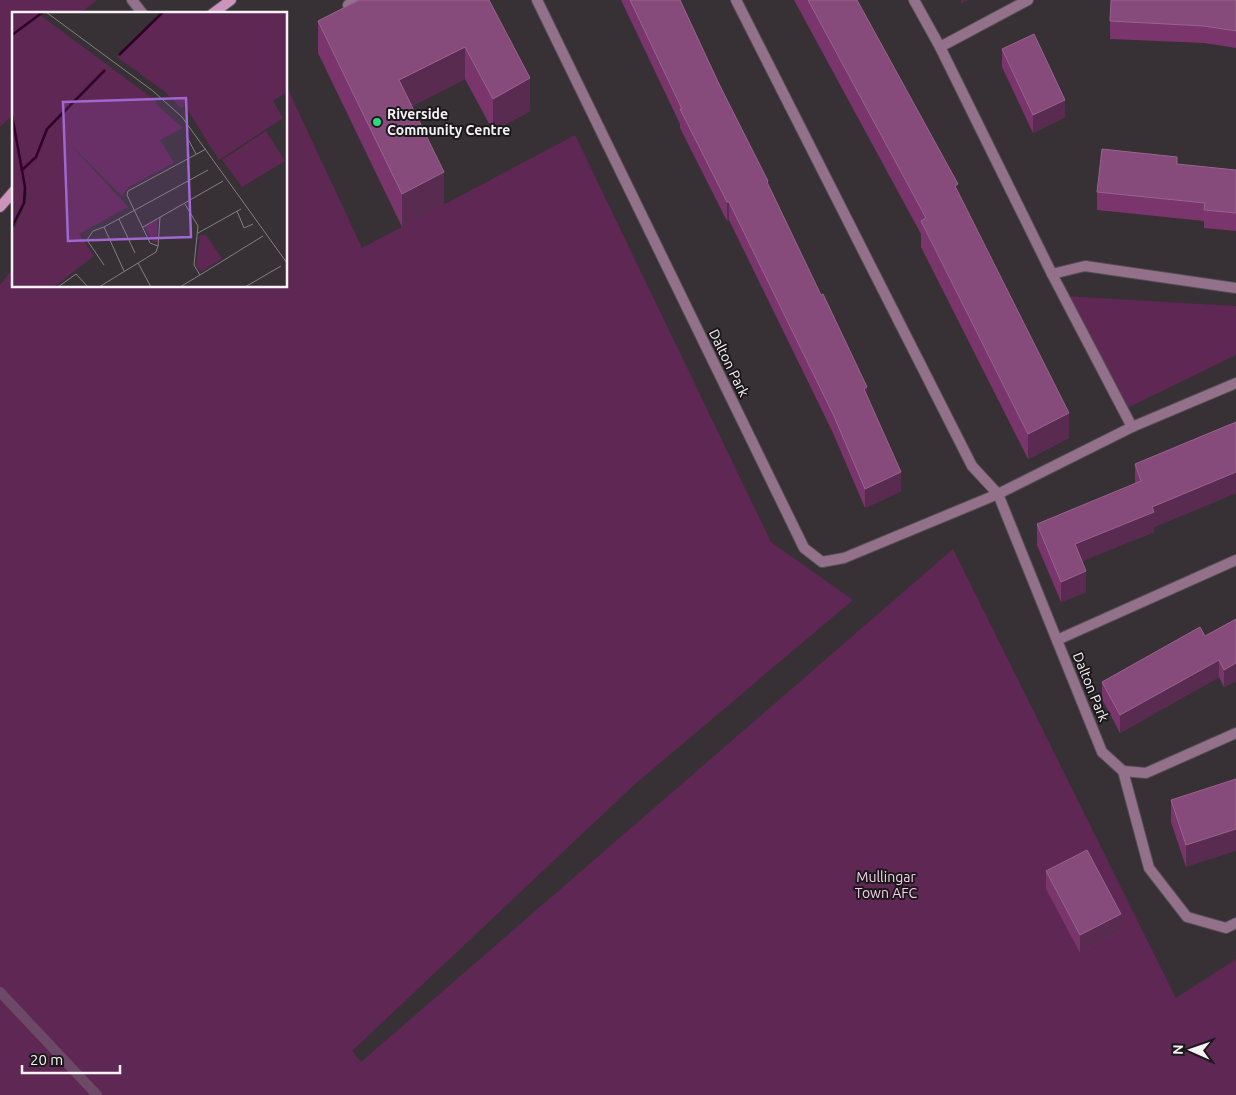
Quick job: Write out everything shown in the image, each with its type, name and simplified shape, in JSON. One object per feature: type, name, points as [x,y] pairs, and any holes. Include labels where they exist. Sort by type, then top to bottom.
[{"type":"street","points":[[132,0],[141,12]]},
{"type":"street","points":[[215,12],[231,0]]},
{"type":"street","points":[[348,5],[358,0]]},
{"type":"street","name":"Dalton Park","points":[[537,0],[804,548],[822,562],[844,558],[998,494],[1132,427],[1236,383]]},
{"type":"street","points":[[736,0],[972,466],[998,494]]},
{"type":"street","points":[[914,0],[940,47],[1052,274],[1132,427]]},
{"type":"street","points":[[940,47],[1028,0]]},
{"type":"street","points":[[0,207],[12,193]]},
{"type":"street","points":[[1052,274],[1085,266],[1236,288]]},
{"type":"street","name":"Dalton Park","points":[[998,494],[1102,752],[1124,771]]},
{"type":"street","points":[[1057,640],[1236,560]]},
{"type":"street","points":[[1236,733],[1146,773],[1124,771],[1150,868],[1187,917],[1226,928],[1236,923]]},
{"type":"green space","points":[[0,0],[97,0],[82,12],[12,12],[12,116],[0,127]]},
{"type":"green space","name":"Mullingar Town AFC","points":[[288,89],[362,248],[575,135],[771,542],[853,600],[634,785],[352,1051],[361,1062],[953,549],[1176,998],[1236,959],[1236,1095],[0,1095],[0,285],[12,270],[12,288],[288,288]]},
{"type":"green space","points":[[1063,296],[1236,306],[1236,355],[1119,412]]},
{"type":"building","name":"Riverside Community Centre","points":[[359,0],[489,0],[530,78],[493,99],[465,47],[399,80],[444,172],[402,194],[318,21]]},
{"type":"building","points":[[630,0],[680,0],[867,387],[864,389],[901,472],[865,489],[833,414],[729,202],[727,202],[680,109],[682,109]]},
{"type":"building","points":[[808,0],[857,0],[958,184],[955,186],[1069,413],[1028,434],[921,221],[926,218]]},
{"type":"building","points":[[1111,0],[1236,0],[1236,31],[1204,26],[1110,21]]},
{"type":"building","points":[[1034,34],[1065,100],[1033,115],[1002,49]]},
{"type":"building","points":[[1102,149],[1177,157],[1177,164],[1236,170],[1236,213],[1204,210],[1205,203],[1097,192]]},
{"type":"building","points":[[1236,422],[1236,472],[1152,507],[1154,512],[1075,544],[1086,571],[1061,582],[1037,524],[1141,481],[1135,464]]},
{"type":"building","points":[[1236,619],[1236,663],[1224,670],[1219,660],[1120,715],[1102,682],[1200,627],[1205,636]]},
{"type":"building","points":[[1236,779],[1236,829],[1186,845],[1171,800]]},
{"type":"building","points":[[1087,850],[1121,914],[1080,935],[1046,871]]},
{"type":"waterway","points":[[0,992],[97,1095]]},
{"type":"place","name":"Riverside Community Centre","points":[[377,122]]}]
